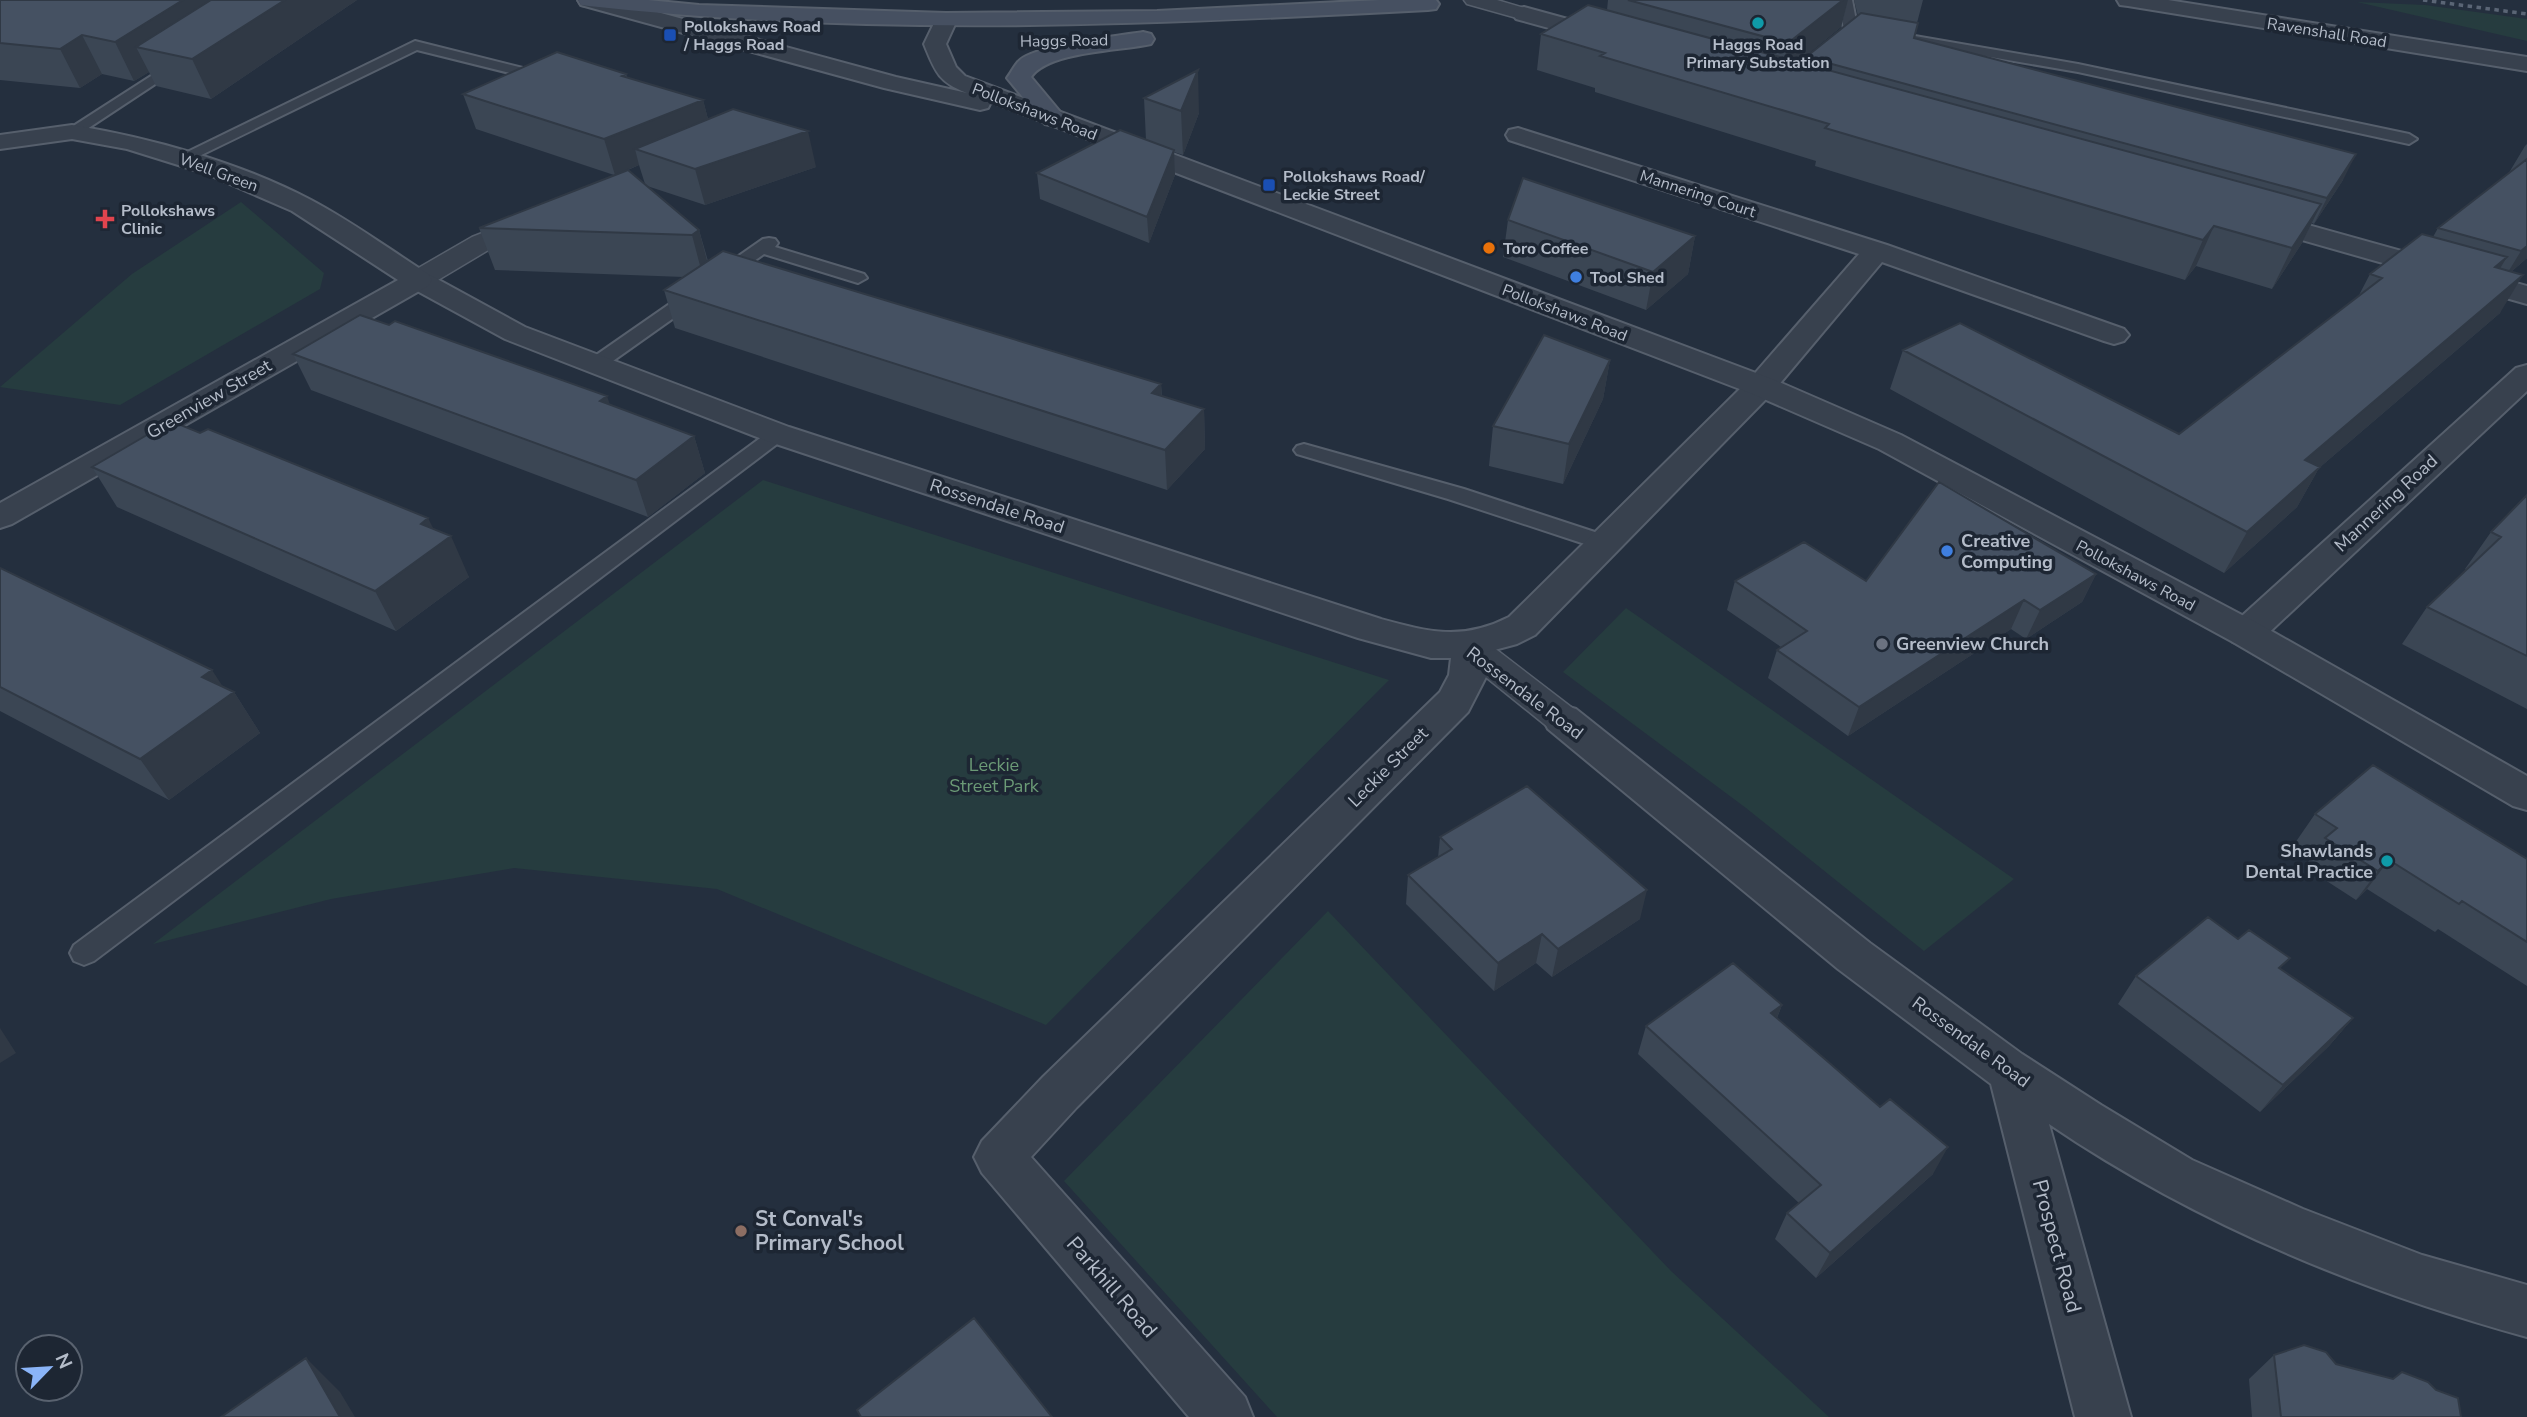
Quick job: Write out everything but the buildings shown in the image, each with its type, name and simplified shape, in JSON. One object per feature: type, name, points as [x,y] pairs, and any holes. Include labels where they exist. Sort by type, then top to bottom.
[{"type":"main road","points":[[589,0],[935,44],[961,43]]},
{"type":"main road","name":"Haggs Road","points":[[1000,41],[1143,39],[1286,27],[1452,0]]},
{"type":"main road","name":"Haggs Road","points":[[946,20],[1157,18],[1427,4]]},
{"type":"main road","points":[[699,12],[946,20]]},
{"type":"main road","points":[[1054,119],[1019,78],[1028,65],[1082,48],[1143,39]]},
{"type":"street","points":[[589,0],[892,83],[1054,119]]},
{"type":"street","points":[[1474,0],[1628,43]]},
{"type":"street","name":"Ravenshall Road","points":[[2128,0],[2527,64]]},
{"type":"street","points":[[935,44],[946,20]]},
{"type":"street","name":"Pollokshaws Road","points":[[935,44],[946,70],[957,80],[1761,386],[1889,442],[2246,633],[2527,795]]},
{"type":"street","name":"Well Green","points":[[2,138],[72,132],[131,142],[216,169],[301,205],[418,280]]},
{"type":"street","name":"Mannering Court","points":[[1518,135],[1877,251],[2114,335]]},
{"type":"street","points":[[2234,212],[2527,295]]},
{"type":"street","points":[[418,280],[481,243],[545,216]]},
{"type":"street","points":[[1468,645],[1504,635],[1522,626],[1761,386],[1877,251]]},
{"type":"street","name":"Rossendale Road","points":[[418,280],[515,333],[778,434],[1371,629],[1431,645],[1468,645],[1818,929],[2012,1075],[2166,1171],[2285,1226],[2332,1247],[2456,1292],[2527,1311]]},
{"type":"street","name":"Greenview Street","points":[[0,517],[418,280]]},
{"type":"street","name":"Mannering Road","points":[[2246,633],[2527,374]]},
{"type":"street","name":"Leckie Street","points":[[999,1157],[1060,1092],[1454,702],[1468,680],[1471,667],[1468,645]]},
{"type":"street","name":"Prospect Road","points":[[2012,1075],[2103,1417]]},
{"type":"street","name":"Parkhill Road","points":[[999,1157],[1225,1417]]},
{"type":"lane","points":[[1845,0],[1846,33],[2078,68],[2409,139]]},
{"type":"lane","points":[[183,158],[415,46],[564,82]]},
{"type":"lane","points":[[72,132],[189,55]]},
{"type":"lane","points":[[596,364],[765,245],[858,278]]},
{"type":"lane","points":[[84,953],[778,434]]},
{"type":"lane","points":[[1304,450],[1456,494],[1605,543]]},
{"type":"green space","points":[[2357,2],[2425,5],[2527,19],[2527,41]]},
{"type":"green space","points":[[241,202],[324,273],[320,289],[120,405],[0,387],[132,274]]},
{"type":"green space","name":"Leckie Street Park","points":[[763,480],[1389,680],[1046,1025],[717,889],[514,868],[331,899],[153,944]]},
{"type":"green space","points":[[1626,608],[2014,879],[1924,951],[1746,808],[1563,672]]},
{"type":"green space","points":[[1328,911],[1671,1271],[1829,1417],[1277,1417],[1064,1181]]},
{"type":"railway","points":[[2423,0],[2527,14]]},
{"type":"place","name":"Haggs Road Primary Substation","points":[[1758,23]]},
{"type":"place","name":"Pollokshaws Road / Haggs Road","points":[[670,35]]},
{"type":"place","name":"Pollokshaws Road/ Leckie Street","points":[[1269,185]]},
{"type":"place","name":"Pollokshaws Clinic","points":[[105,219]]},
{"type":"place","name":"Toro Coffee","points":[[1489,248]]},
{"type":"place","name":"Tool Shed","points":[[1576,277]]},
{"type":"place","name":"Creative Computing","points":[[1947,551]]},
{"type":"place","name":"Greenview Church","points":[[1882,644]]},
{"type":"place","name":"Shawlands Dental Practice","points":[[2387,861]]},
{"type":"place","name":"St Conval's Primary School","points":[[741,1231]]}]
